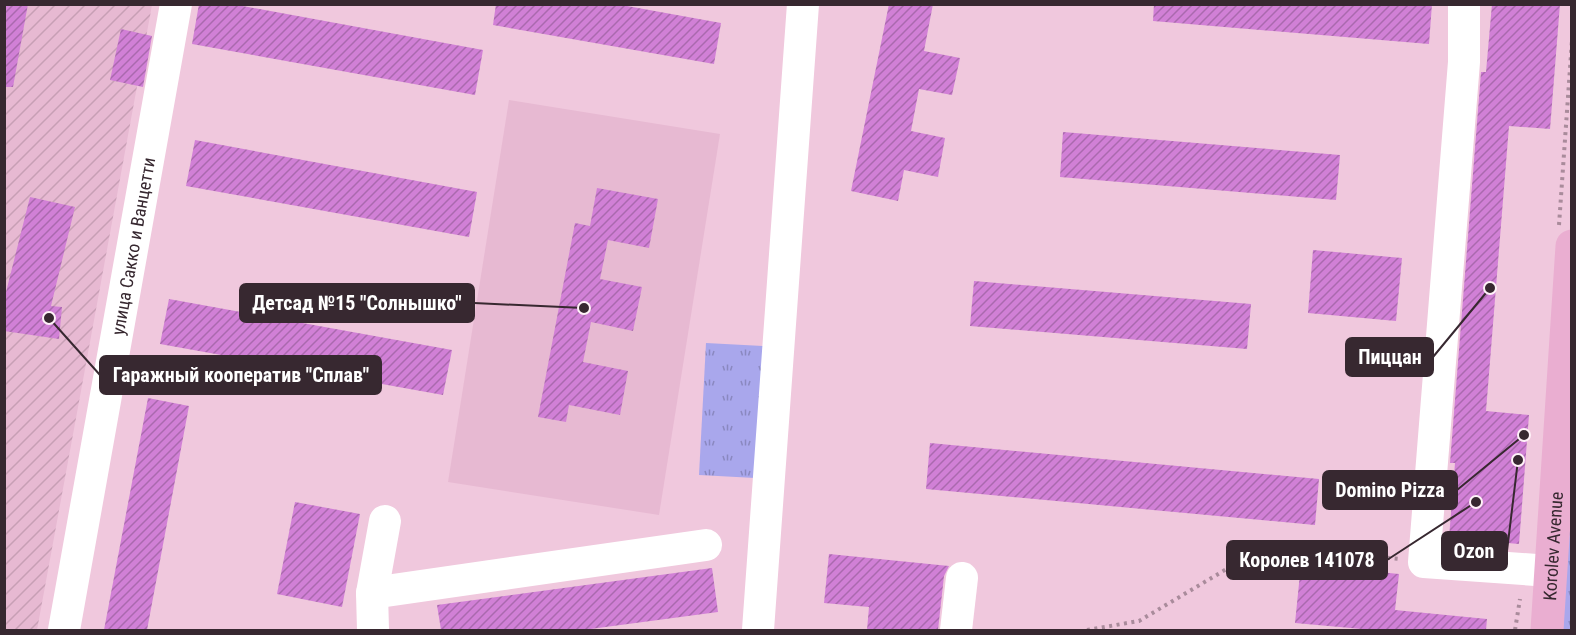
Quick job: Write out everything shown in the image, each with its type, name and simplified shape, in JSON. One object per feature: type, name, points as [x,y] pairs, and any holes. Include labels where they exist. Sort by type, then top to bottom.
[{"type":"main road","name":"Korolev Avenue","points":[[1547,630],[1572,246]]},
{"type":"street","name":"улица Сакко и Ванцетти","points":[[64,630],[176,4]]},
{"type":"street","points":[[758,630],[803,4]]},
{"type":"street","points":[[1464,4],[1464,62],[1424,562],[1550,571]]},
{"type":"street","points":[[373,630],[372,593],[385,521]]},
{"type":"street","points":[[372,593],[706,545]]},
{"type":"street","points":[[956,630],[962,578]]},
{"type":"path","points":[[1087,630],[1138,621],[1267,545],[1424,562]]},
{"type":"shaded area","points":[[4,5],[152,5],[37,630],[5,630]]},
{"type":"shaded area","points":[[509,100],[720,134],[659,515],[448,482]]},
{"type":"green space","points":[[706,343],[763,346],[755,478],[699,475]]},
{"type":"green space","points":[[1571,483],[1571,630],[1563,630]]},
{"type":"building","points":[[4,4],[28,4],[13,87],[4,87]]},
{"type":"building","points":[[199,4],[232,4],[483,50],[475,95],[192,44]]},
{"type":"building","points":[[496,4],[616,4],[721,23],[714,64],[493,25]]},
{"type":"building","points":[[889,4],[933,4],[924,51],[960,58],[952,95],[919,89],[911,131],[945,138],[938,177],[904,170],[898,201],[851,191]]},
{"type":"building","points":[[1154,4],[1432,4],[1429,44],[1153,21]]},
{"type":"building","points":[[1492,4],[1560,4],[1550,129],[1509,126],[1486,411],[1529,415],[1519,544],[1449,538],[1455,463],[1450,463],[1481,72],[1486,72]]},
{"type":"building","points":[[121,29],[152,36],[143,87],[110,80]]},
{"type":"building","points":[[1063,132],[1340,155],[1336,200],[1060,177]]},
{"type":"building","points":[[195,140],[477,192],[469,237],[186,186]]},
{"type":"building","points":[[597,188],[658,199],[649,248],[608,240],[600,279],[642,287],[633,331],[591,322],[583,362],[628,371],[620,415],[569,405],[566,422],[538,417],[575,223],[590,226]]},
{"type":"building","points":[[30,197],[75,207],[51,306],[62,307],[59,339],[4,331],[4,300]]},
{"type":"building","points":[[1313,250],[1402,258],[1396,321],[1308,313]]},
{"type":"building","points":[[974,281],[1251,304],[1247,349],[970,326]]},
{"type":"building","points":[[169,299],[452,350],[443,395],[160,344]]},
{"type":"building","points":[[148,398],[189,406],[147,630],[104,630]]},
{"type":"building","points":[[930,443],[1319,479],[1315,525],[926,489]]},
{"type":"building","points":[[295,502],[360,514],[342,607],[277,594]]},
{"type":"building","points":[[829,554],[949,566],[944,576],[938,630],[867,630],[869,607],[824,603]]},
{"type":"building","points":[[1301,564],[1399,574],[1395,610],[1487,619],[1486,630],[1373,630],[1295,623]]},
{"type":"building","points":[[712,568],[718,612],[583,630],[441,630],[437,605]]},
{"type":"place","name":"Пиццан","points":[[1490,288]]},
{"type":"place","name":"Детсад №15 \"Солнышко\"","points":[[584,308]]},
{"type":"place","name":"Гаражный кооператив \"Сплав\"","points":[[49,318]]},
{"type":"place","name":"Domino Pizza","points":[[1524,435]]},
{"type":"place","name":"Ozon","points":[[1518,460]]},
{"type":"place","name":"Королев 141078","points":[[1476,502]]}]
